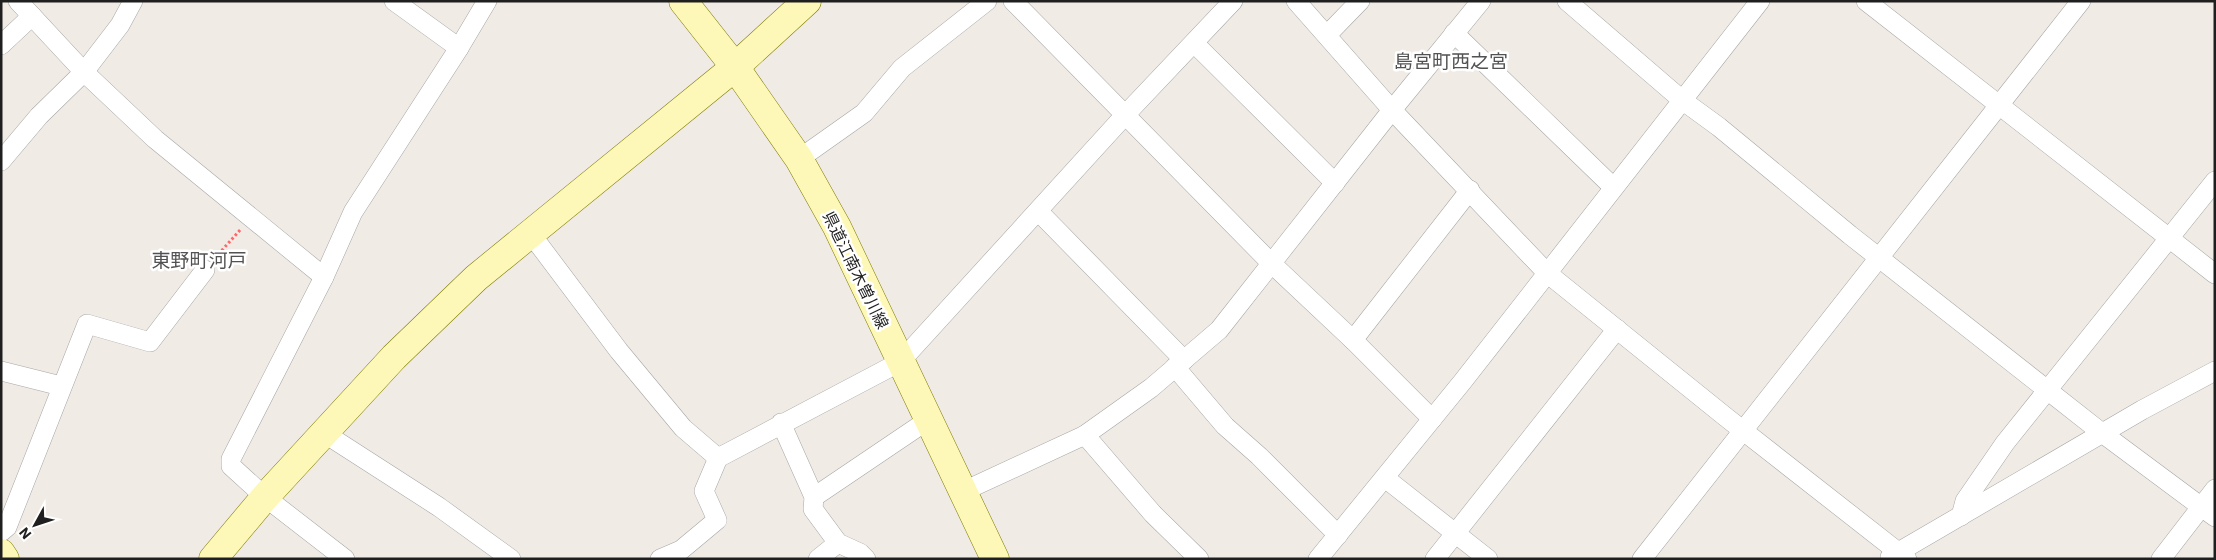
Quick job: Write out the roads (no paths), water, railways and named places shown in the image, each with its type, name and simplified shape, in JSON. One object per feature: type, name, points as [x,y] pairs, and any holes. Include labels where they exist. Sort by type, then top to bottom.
[{"type":"street","points":[[18,1],[84,72],[155,138],[324,276]]},
{"type":"street","points":[[1,161],[39,116],[84,72],[120,25],[133,1]]},
{"type":"street","points":[[394,1],[459,48]]},
{"type":"street","points":[[345,559],[264,497],[231,466],[231,459],[324,276],[353,212],[459,48],[487,1]]},
{"type":"street","name":"県道江南木曽川線","points":[[683,1],[735,67],[799,159],[837,228],[995,559]]},
{"type":"street","points":[[213,559],[264,497],[414,337],[476,278],[735,67],[807,1]]},
{"type":"street","points":[[799,159],[864,113],[902,68],[987,1]]},
{"type":"street","points":[[660,559],[681,550],[717,520],[704,491],[718,458],[781,423],[900,362],[1126,114],[1233,1]]},
{"type":"street","points":[[1296,1],[1392,110],[1470,190],[1546,273],[1897,556],[1961,516],[2215,371]]},
{"type":"street","points":[[1327,35],[1360,1]]},
{"type":"street","points":[[964,491],[1086,435],[1151,388],[1219,330],[1392,110],[1481,1]]},
{"type":"street","points":[[1567,1],[1682,100],[1719,127],[1878,257],[2102,434],[2208,512]]},
{"type":"street","points":[[1318,559],[1432,419],[1760,1]]},
{"type":"street","points":[[1866,1],[2215,274]]},
{"type":"street","points":[[1642,559],[2081,1]]},
{"type":"street","points":[[1025,5],[1126,114],[1271,263],[1353,340],[1432,419]]},
{"type":"street","points":[[1,46],[32,16]]},
{"type":"street","points":[[1454,33],[1613,187]]},
{"type":"street","points":[[1194,43],[1335,183]]},
{"type":"street","points":[[1961,516],[1965,501],[2005,443],[2215,181]]},
{"type":"street","points":[[1353,340],[1470,190]]},
{"type":"street","points":[[1038,211],[1179,364],[1225,426],[1260,456],[1338,535]]},
{"type":"street","points":[[531,234],[619,350],[683,428],[718,458]]},
{"type":"street","points":[[2,551],[7,527],[87,324],[150,342],[205,270]]},
{"type":"street","points":[[1435,559],[1617,329]]},
{"type":"street","points":[[1,371],[61,386]]},
{"type":"street","points":[[814,497],[928,420]]},
{"type":"street","points":[[781,423],[814,497],[813,509],[838,543],[860,553],[866,559]]},
{"type":"street","points":[[324,433],[439,507],[511,559]]},
{"type":"street","points":[[1086,435],[1153,514],[1199,559]]},
{"type":"street","points":[[1385,478],[1488,559]]},
{"type":"street","points":[[2161,559],[2208,512],[2215,489]]},
{"type":"street","points":[[818,559],[838,543]]},
{"type":"district","name":"島宮町西之宮","points":[[1451,61]]},
{"type":"district","name":"東野町河戸","points":[[199,260]]}]
